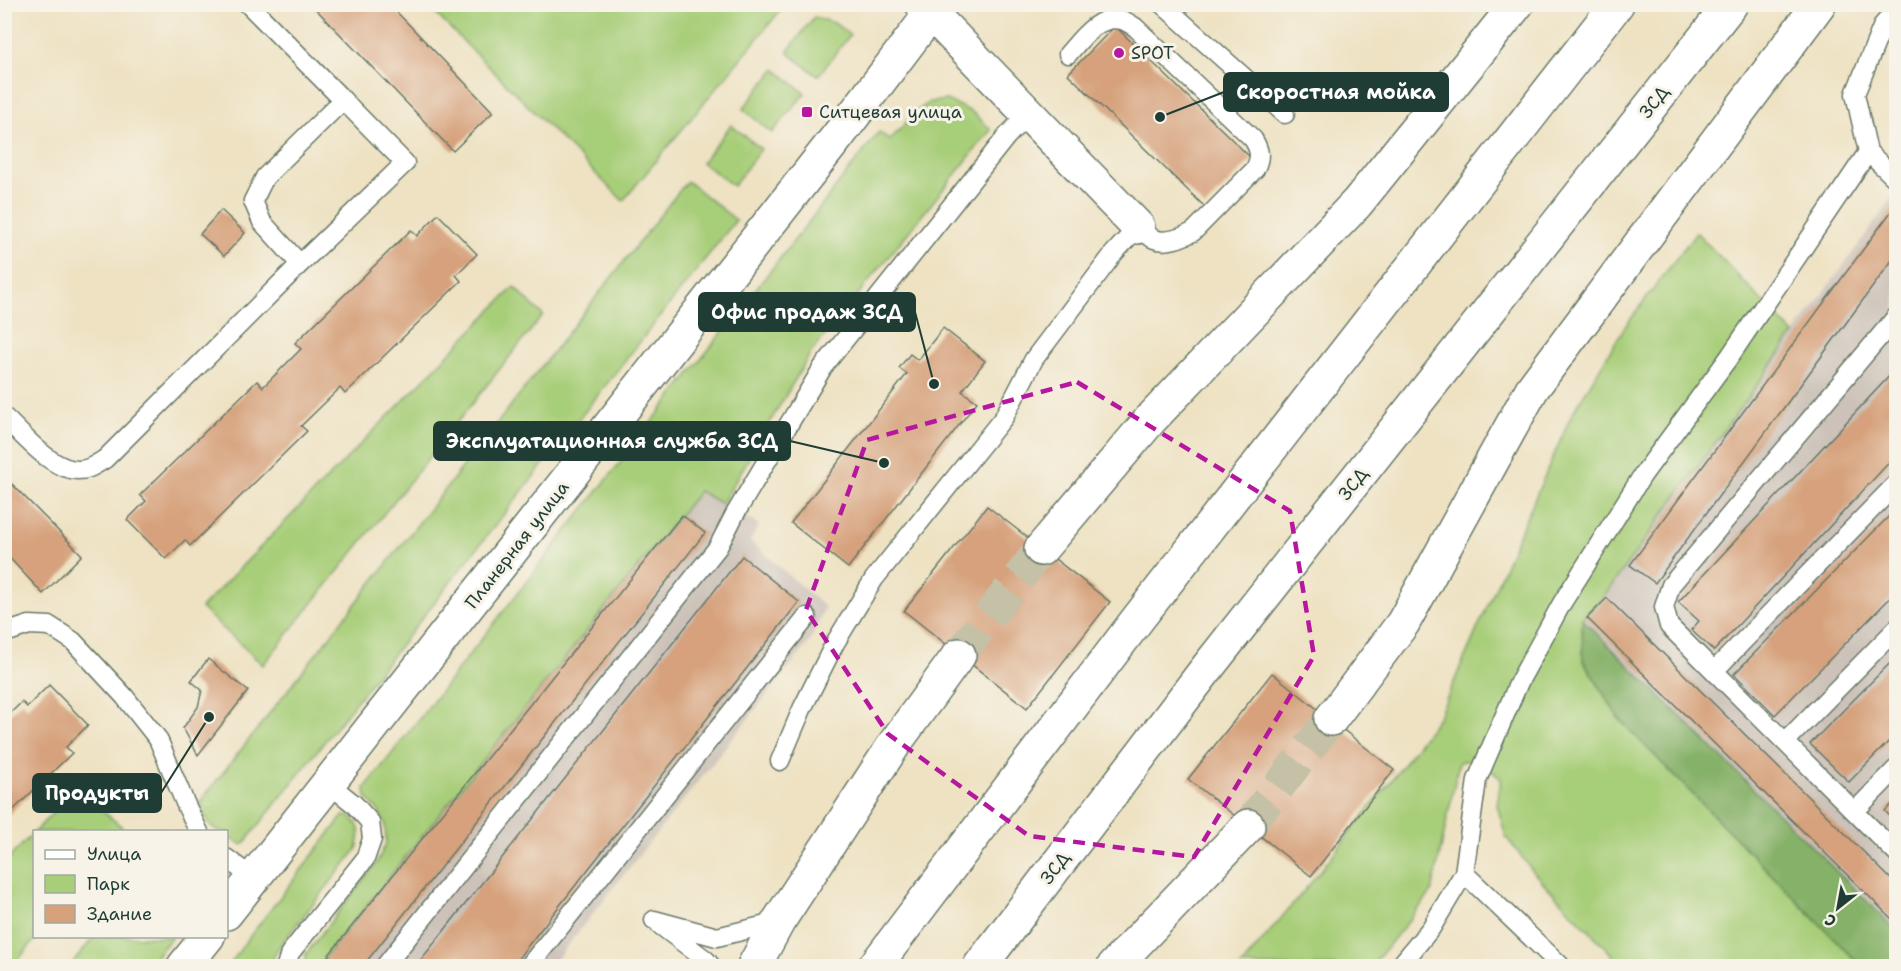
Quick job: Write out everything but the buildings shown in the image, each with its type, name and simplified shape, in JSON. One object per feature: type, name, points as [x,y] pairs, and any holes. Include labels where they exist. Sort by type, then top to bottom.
[{"type":"main road","points":[[1041,549],[1150,420],[1357,203],[1517,4]]},
{"type":"main road","points":[[875,966],[1137,620],[1617,4]]},
{"type":"main road","name":"ЗСД","points":[[980,966],[1212,663],[1731,4]]},
{"type":"main road","points":[[1331,719],[1403,623],[1532,389],[1819,4]]},
{"type":"main road","points":[[930,8],[1028,114],[1138,227]]},
{"type":"main road","name":"Планерная улица","points":[[228,911],[838,136],[930,8]]},
{"type":"main road","points":[[754,966],[778,922],[895,743],[959,655]]},
{"type":"main road","points":[[1114,966],[1248,826]]},
{"type":"main road","points":[[184,966],[206,938]]},
{"type":"lane","points":[[4,417],[49,460],[68,469],[87,469],[105,459],[300,264],[405,163],[248,4]]},
{"type":"lane","points":[[1162,4],[1285,114]]},
{"type":"lane","points":[[1896,10],[1882,25],[1855,94],[1868,152],[1896,179]]},
{"type":"lane","points":[[780,760],[835,643],[874,579],[1004,417],[1034,360],[1114,253],[1138,227],[1155,239],[1170,240],[1193,232],[1255,169],[1260,160],[1259,149],[1252,138],[1135,27],[1121,20],[1106,20],[1092,28],[1068,54]]},
{"type":"lane","points":[[300,264],[262,222],[253,201],[265,177],[343,100]]},
{"type":"lane","points":[[385,966],[718,548],[735,514],[823,367],[1007,136],[1028,114]]},
{"type":"lane","points":[[1400,966],[1431,928],[1464,873],[1477,780],[1519,682],[1562,603],[1642,476],[1730,356],[1868,152]]},
{"type":"lane","points":[[1896,317],[1671,585],[1664,607],[1669,626],[1896,853]]},
{"type":"lane","points":[[1714,670],[1896,483]]},
{"type":"lane","points":[[529,966],[807,617]]},
{"type":"lane","points":[[7,631],[29,625],[50,626],[73,641],[124,696],[158,739],[198,830]]},
{"type":"lane","points":[[1785,742],[1896,629]]},
{"type":"lane","points":[[1855,811],[1896,769]]},
{"type":"lane","points":[[286,966],[290,953],[365,859],[372,839],[370,822],[354,804],[329,784]]},
{"type":"lane","points":[[228,860],[254,879]]},
{"type":"lane","points":[[1464,873],[1562,966]]},
{"type":"lane","points":[[711,966],[654,920],[717,937],[778,922]]},
{"type":"highlighted area","points":[[1077,382],[1290,511],[1314,656],[1194,857],[1029,836],[888,734],[806,610],[867,440]]},
{"type":"shaded area","points":[[1896,193],[1896,930],[1582,619],[1604,596]]},
{"type":"shaded area","points":[[698,488],[759,525],[750,541],[825,607],[810,641],[551,966],[311,966]]},
{"type":"green space","points":[[427,5],[785,5],[623,201]]},
{"type":"green space","points":[[814,17],[834,23],[850,35],[818,76],[787,52]]},
{"type":"green space","points":[[775,69],[805,93],[772,133],[743,109]]},
{"type":"green space","points":[[946,100],[972,112],[991,130],[810,354],[722,504],[699,491],[318,966],[305,966],[305,955],[377,862],[386,843],[385,823],[377,809],[366,797],[365,788],[879,132],[890,140],[917,111],[930,102]]},
{"type":"green space","points":[[731,125],[761,149],[733,186],[702,162]]},
{"type":"green space","points":[[687,181],[736,220],[243,845],[228,838],[228,830],[218,830],[208,823],[200,802]]},
{"type":"green space","points":[[1696,232],[1794,334],[1604,596],[1582,619],[1583,660],[1619,719],[1861,966],[1623,966],[1535,874],[1506,837],[1497,805],[1501,779],[1479,759],[1459,762],[1432,892],[1372,966],[1241,966],[1314,879],[1439,716],[1572,414],[1624,328]]},
{"type":"green space","points":[[514,287],[543,315],[263,665],[201,608]]},
{"type":"green space","points":[[1582,619],[1896,930],[1896,966],[1861,966],[1619,719],[1583,660]]},
{"type":"green space","points":[[76,789],[122,827],[120,830],[36,830]]},
{"type":"green space","points":[[343,816],[350,816],[359,827],[357,849],[278,948],[270,966],[229,966],[244,944]]},
{"type":"green space","points":[[33,833],[33,938],[36,938],[13,966],[5,966],[5,862]]},
{"type":"green space","points":[[93,938],[171,938],[148,966],[70,966]]},
{"type":"tunnel","points":[[959,655],[1041,549]]},
{"type":"tunnel","points":[[1248,826],[1331,719]]},
{"type":"place","name":"SPOT","points":[[1119,53]]},
{"type":"place","name":"Ситцевая улица","points":[[807,112]]},
{"type":"place","name":"Скоростная мойка","points":[[1160,117]]},
{"type":"place","name":"Офис продаж ЗСД","points":[[934,384]]},
{"type":"place","name":"Эксплуатационная служба ЗСД","points":[[884,463]]},
{"type":"place","name":"Продукты","points":[[209,717]]}]
